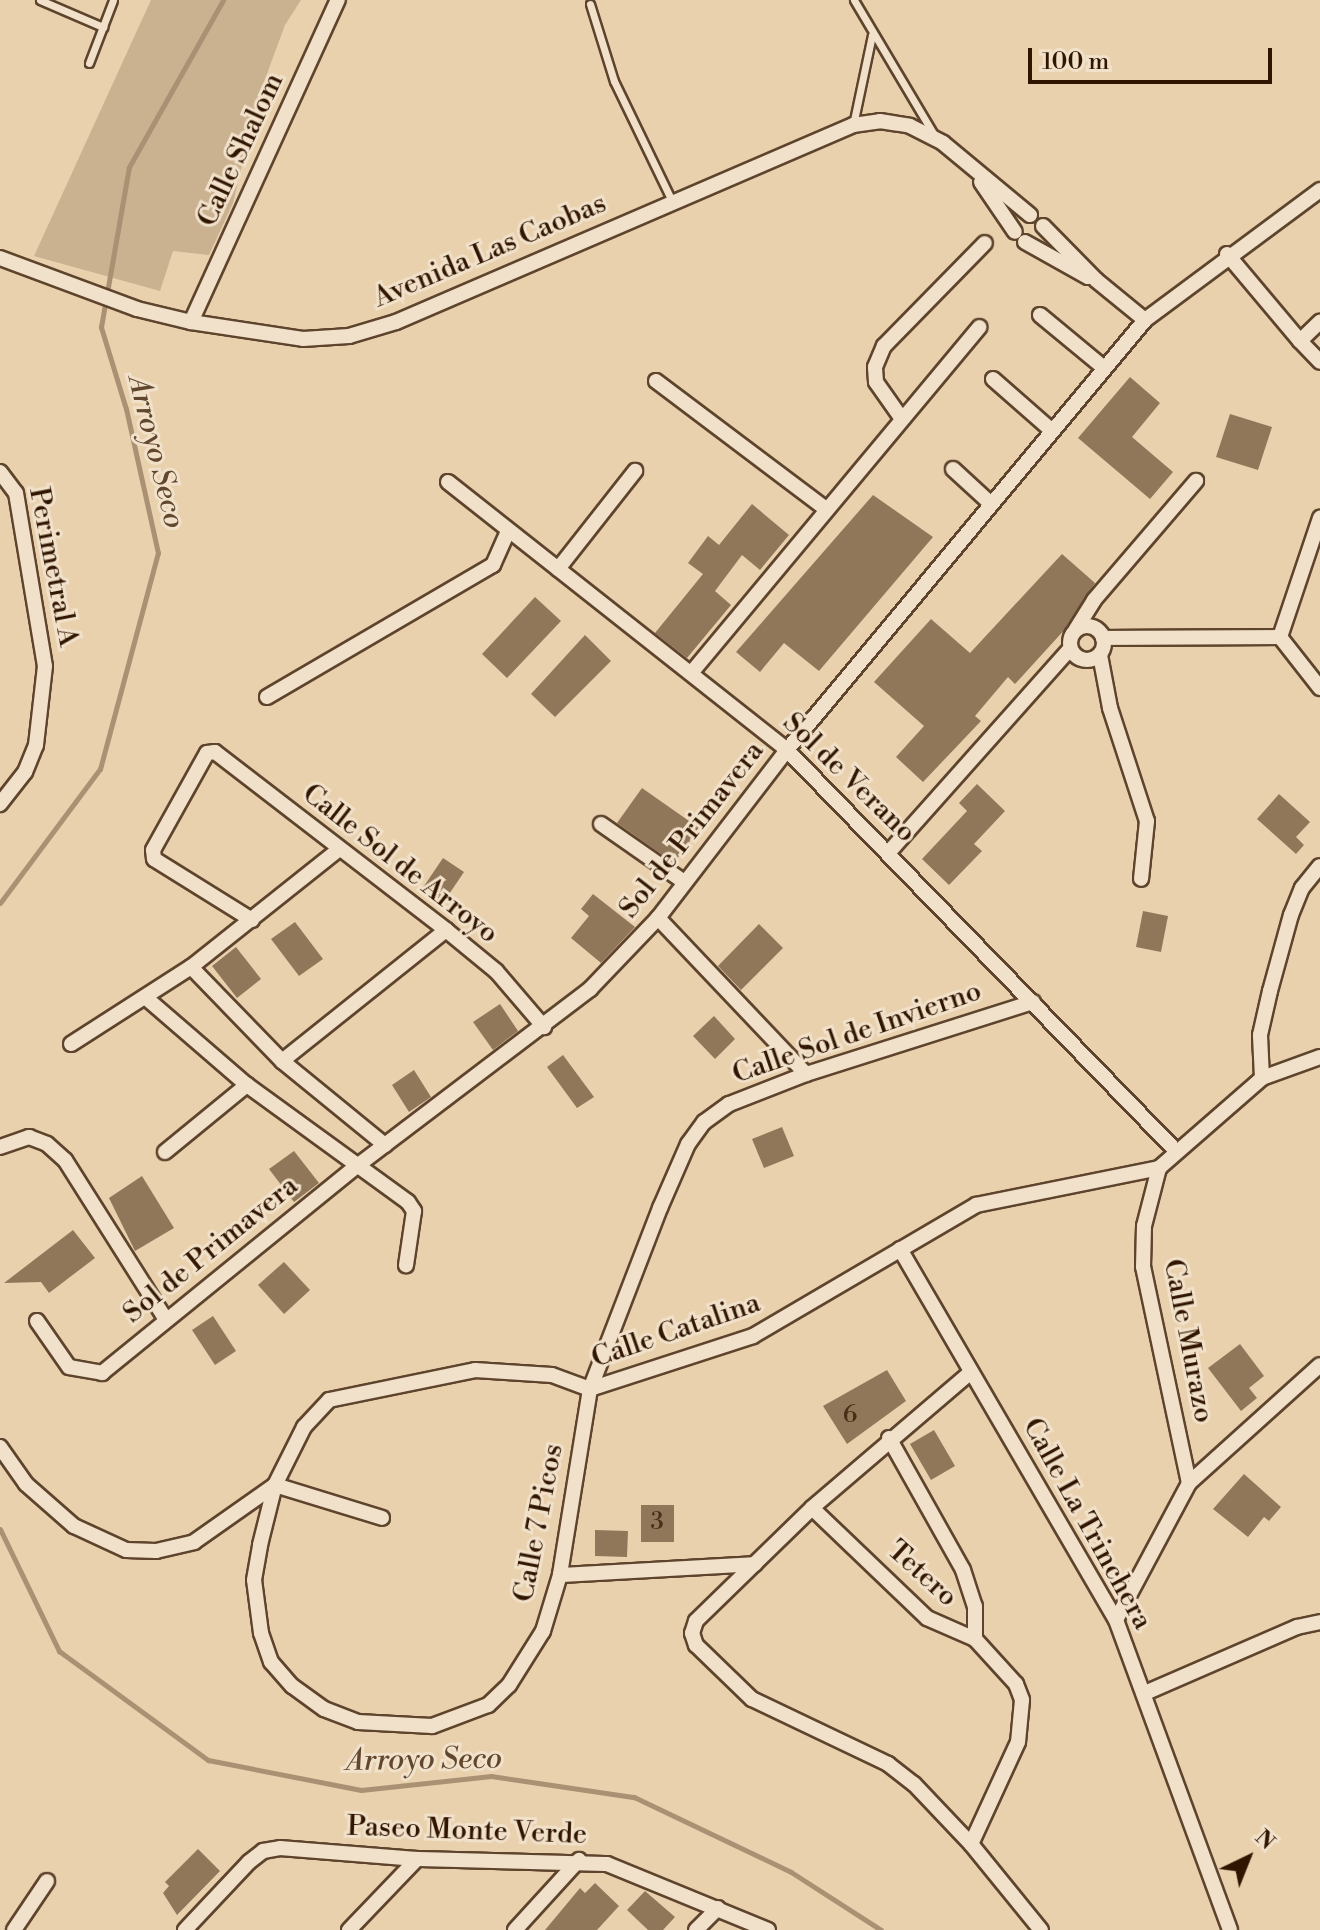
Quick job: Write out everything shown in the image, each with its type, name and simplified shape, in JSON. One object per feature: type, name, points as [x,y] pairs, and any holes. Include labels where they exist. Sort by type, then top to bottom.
[{"type":"street","name":"Calle Shalom","points":[[191,322],[338,0]]},
{"type":"street","name":"Avenida Las Caobas","points":[[0,258],[137,309],[191,322],[303,339],[349,336],[396,322],[853,125],[880,121],[910,126],[937,140],[1030,215]]},
{"type":"street","name":"Avenida Las Caobas","points":[[977,175],[1020,237],[1096,280]]},
{"type":"street","name":"Sol de Primavera","points":[[37,1321],[69,1367],[102,1373],[357,1166],[544,1027],[612,969],[658,918],[787,750],[1145,320],[1227,254],[1320,190]]},
{"type":"street","name":"Avenida Las Caobas","points":[[1043,226],[1096,280],[1145,320]]},
{"type":"street","points":[[902,419],[876,382],[875,367],[884,346],[985,243]]},
{"type":"street","points":[[1227,254],[1320,362]]},
{"type":"street","points":[[1040,315],[1104,368]]},
{"type":"street","points":[[1300,341],[1320,322]]},
{"type":"street","points":[[692,672],[979,327]]},
{"type":"street","points":[[993,379],[1051,430]]},
{"type":"street","points":[[656,381],[826,509]]},
{"type":"street","points":[[953,469],[991,504]]},
{"type":"street","points":[[558,569],[635,471]]},
{"type":"street","name":"Perimetral A","points":[[0,804],[25,772],[36,745],[45,666],[16,493],[2,473]]},
{"type":"street","points":[[889,852],[1070,649],[1076,629],[1094,600],[1196,481]]},
{"type":"street","name":"Sol de Verano","points":[[448,482],[787,750],[1176,1151]]},
{"type":"street","points":[[1280,637],[1320,518]]},
{"type":"street","points":[[267,697],[493,565],[508,531]]},
{"type":"street","points":[[1076,629],[1091,626],[1103,638],[1280,637]]},
{"type":"street","points":[[1280,637],[1320,688]]},
{"type":"street","points":[[1092,658],[1103,638]]},
{"type":"street","points":[[1070,649],[1092,658],[1147,821],[1141,879]]},
{"type":"street","name":"Calle Sol de Arroyo","points":[[252,920],[154,859],[153,850],[202,758],[215,752],[496,971],[544,1027]]},
{"type":"street","points":[[601,824],[684,882]]},
{"type":"street","points":[[71,1044],[191,967],[338,850]]},
{"type":"street","points":[[1262,1078],[1260,1035],[1270,991],[1291,915],[1302,888],[1320,866]]},
{"type":"street","points":[[658,918],[806,1074]]},
{"type":"street","points":[[282,1061],[446,930]]},
{"type":"street","points":[[191,967],[282,1061],[385,1145]]},
{"type":"street","points":[[145,997],[247,1085],[412,1206],[406,1265]]},
{"type":"street","name":"Calle Sol de Invierno","points":[[590,1389],[688,1144],[704,1122],[729,1104],[806,1074],[1033,1002]]},
{"type":"street","points":[[1159,1168],[1262,1078],[1320,1057]]},
{"type":"street","points":[[165,1152],[247,1085]]},
{"type":"street","points":[[0,1147],[29,1137],[47,1144],[65,1160],[166,1320]]},
{"type":"street","name":"Calle Catalina","points":[[275,1485],[314,1412],[348,1392],[438,1373],[514,1369],[590,1389],[753,1336],[976,1205],[1159,1168]]},
{"type":"street","name":"Calle Murazo","points":[[1159,1168],[1144,1226],[1143,1267],[1189,1483]]},
{"type":"street","name":"Calle La Trinchera","points":[[900,1249],[1116,1620],[1230,1930]]},
{"type":"street","points":[[1116,1620],[1189,1483],[1320,1365]]},
{"type":"street","points":[[971,1372],[889,1438],[812,1508],[696,1621],[692,1633],[696,1645],[774,1714],[888,1764],[971,1844],[1041,1930]]},
{"type":"street","name":"Calle 7 Picos","points":[[275,1485],[254,1580],[261,1633],[271,1662],[292,1686],[324,1709],[358,1722],[432,1726],[488,1705],[534,1648],[560,1575],[590,1389]]},
{"type":"street","points":[[889,1438],[963,1570],[975,1606],[975,1639]]},
{"type":"street","points":[[0,1447],[26,1484],[74,1526],[126,1550],[156,1551],[194,1542],[275,1485],[382,1518]]},
{"type":"street","name":"Tetero","points":[[812,1508],[935,1625],[975,1639],[1016,1684],[1022,1722],[971,1844]]},
{"type":"street","points":[[560,1575],[755,1564]]},
{"type":"street","points":[[1145,1693],[1297,1627],[1320,1622]]},
{"type":"street","name":"Paseo Monte Verde","points":[[185,1930],[263,1851],[280,1848],[417,1859],[579,1860],[633,1871],[768,1930]]},
{"type":"street","points":[[349,1930],[417,1859]]},
{"type":"street","points":[[515,1930],[579,1860]]},
{"type":"street","points":[[14,1930],[47,1881]]},
{"type":"street","points":[[696,1930],[718,1908]]},
{"type":"lane","points":[[40,0],[103,27]]},
{"type":"lane","points":[[89,63],[113,0]]},
{"type":"lane","points":[[854,0],[937,140]]},
{"type":"lane","points":[[590,4],[614,81],[672,201]]},
{"type":"lane","points":[[853,125],[872,35]]},
{"type":"shaded area","points":[[151,0],[301,0],[285,25],[258,98],[233,203],[209,255],[173,251],[160,291],[34,256]]},
{"type":"building","points":[[1130,377],[1160,403],[1132,437],[1173,472],[1150,499],[1078,438]]},
{"type":"building","points":[[1230,414],[1272,427],[1258,470],[1216,457]]},
{"type":"building","points":[[873,495],[933,537],[819,671],[784,643],[760,672],[736,652]]},
{"type":"building","points":[[752,504],[789,535],[760,570],[742,555],[715,591],[731,605],[687,658],[655,633],[703,574],[688,563],[708,536],[719,545]]},
{"type":"building","points":[[1062,554],[1095,583],[1067,627],[1015,684],[1008,677],[975,716],[981,721],[923,782],[896,757],[924,726],[874,682],[931,619],[970,653]]},
{"type":"building","points":[[535,597],[561,621],[507,678],[482,654]]},
{"type":"building","points":[[585,635],[611,661],[555,717],[531,694]]},
{"type":"building","points":[[977,784],[1005,811],[974,844],[982,851],[949,885],[922,859],[967,811],[959,803]]},
{"type":"building","points":[[642,788],[699,828],[674,863],[617,823]]},
{"type":"building","points":[[1279,794],[1310,822],[1296,837],[1304,845],[1296,854],[1257,819]]},
{"type":"building","points":[[443,858],[464,872],[441,906],[420,892]]},
{"type":"building","points":[[593,894],[635,927],[601,963],[571,938],[589,916],[581,909]]},
{"type":"building","points":[[1143,911],[1168,916],[1161,952],[1136,947]]},
{"type":"building","points":[[295,922],[323,959],[299,976],[271,939]]},
{"type":"building","points":[[759,924],[783,948],[741,990],[718,966]]},
{"type":"building","points":[[236,947],[261,979],[237,998],[212,966]]},
{"type":"building","points":[[500,1004],[518,1031],[493,1050],[473,1022]]},
{"type":"building","points":[[714,1016],[735,1039],[715,1059],[693,1036]]},
{"type":"building","points":[[563,1055],[594,1097],[577,1108],[547,1067]]},
{"type":"building","points":[[414,1070],[431,1097],[409,1112],[392,1085]]},
{"type":"building","points":[[782,1127],[794,1156],[764,1168],[752,1139]]},
{"type":"building","points":[[294,1151],[319,1183],[294,1202],[269,1169]]},
{"type":"building","points":[[142,1176],[174,1228],[135,1251],[109,1198]]},
{"type":"building","points":[[73,1230],[95,1258],[49,1293],[41,1282],[4,1283]]},
{"type":"building","points":[[284,1262],[310,1290],[284,1314],[258,1285]]},
{"type":"building","points":[[213,1316],[236,1351],[215,1365],[192,1330]]},
{"type":"building","points":[[1240,1344],[1264,1376],[1249,1388],[1257,1398],[1241,1411],[1208,1368]]},
{"type":"building","points":[[887,1370],[906,1401],[847,1444],[823,1406]]},
{"type":"building","points":[[934,1430],[955,1466],[931,1480],[910,1444]]},
{"type":"building","points":[[1244,1474],[1281,1507],[1269,1521],[1264,1517],[1248,1537],[1213,1509]]},
{"type":"building","points":[[641,1505],[674,1505],[674,1542],[641,1542]]},
{"type":"building","points":[[595,1530],[628,1531],[627,1557],[595,1556]]},
{"type":"building","points":[[198,1849],[220,1871],[177,1915],[163,1893],[169,1886],[165,1882]]},
{"type":"building","points":[[595,1883],[619,1906],[597,1930],[545,1930],[580,1888],[585,1893]]},
{"type":"building","points":[[645,1891],[675,1917],[663,1930],[648,1930],[627,1910]]},
{"type":"waterway","name":"Arroyo Seco","points":[[0,903],[100,769],[158,553],[126,409],[101,327],[129,167],[223,0]]},
{"type":"waterway","name":"Arroyo Seco","points":[[0,1529],[59,1651],[208,1760],[361,1790],[491,1776],[634,1797],[791,1872],[881,1930]]}]
